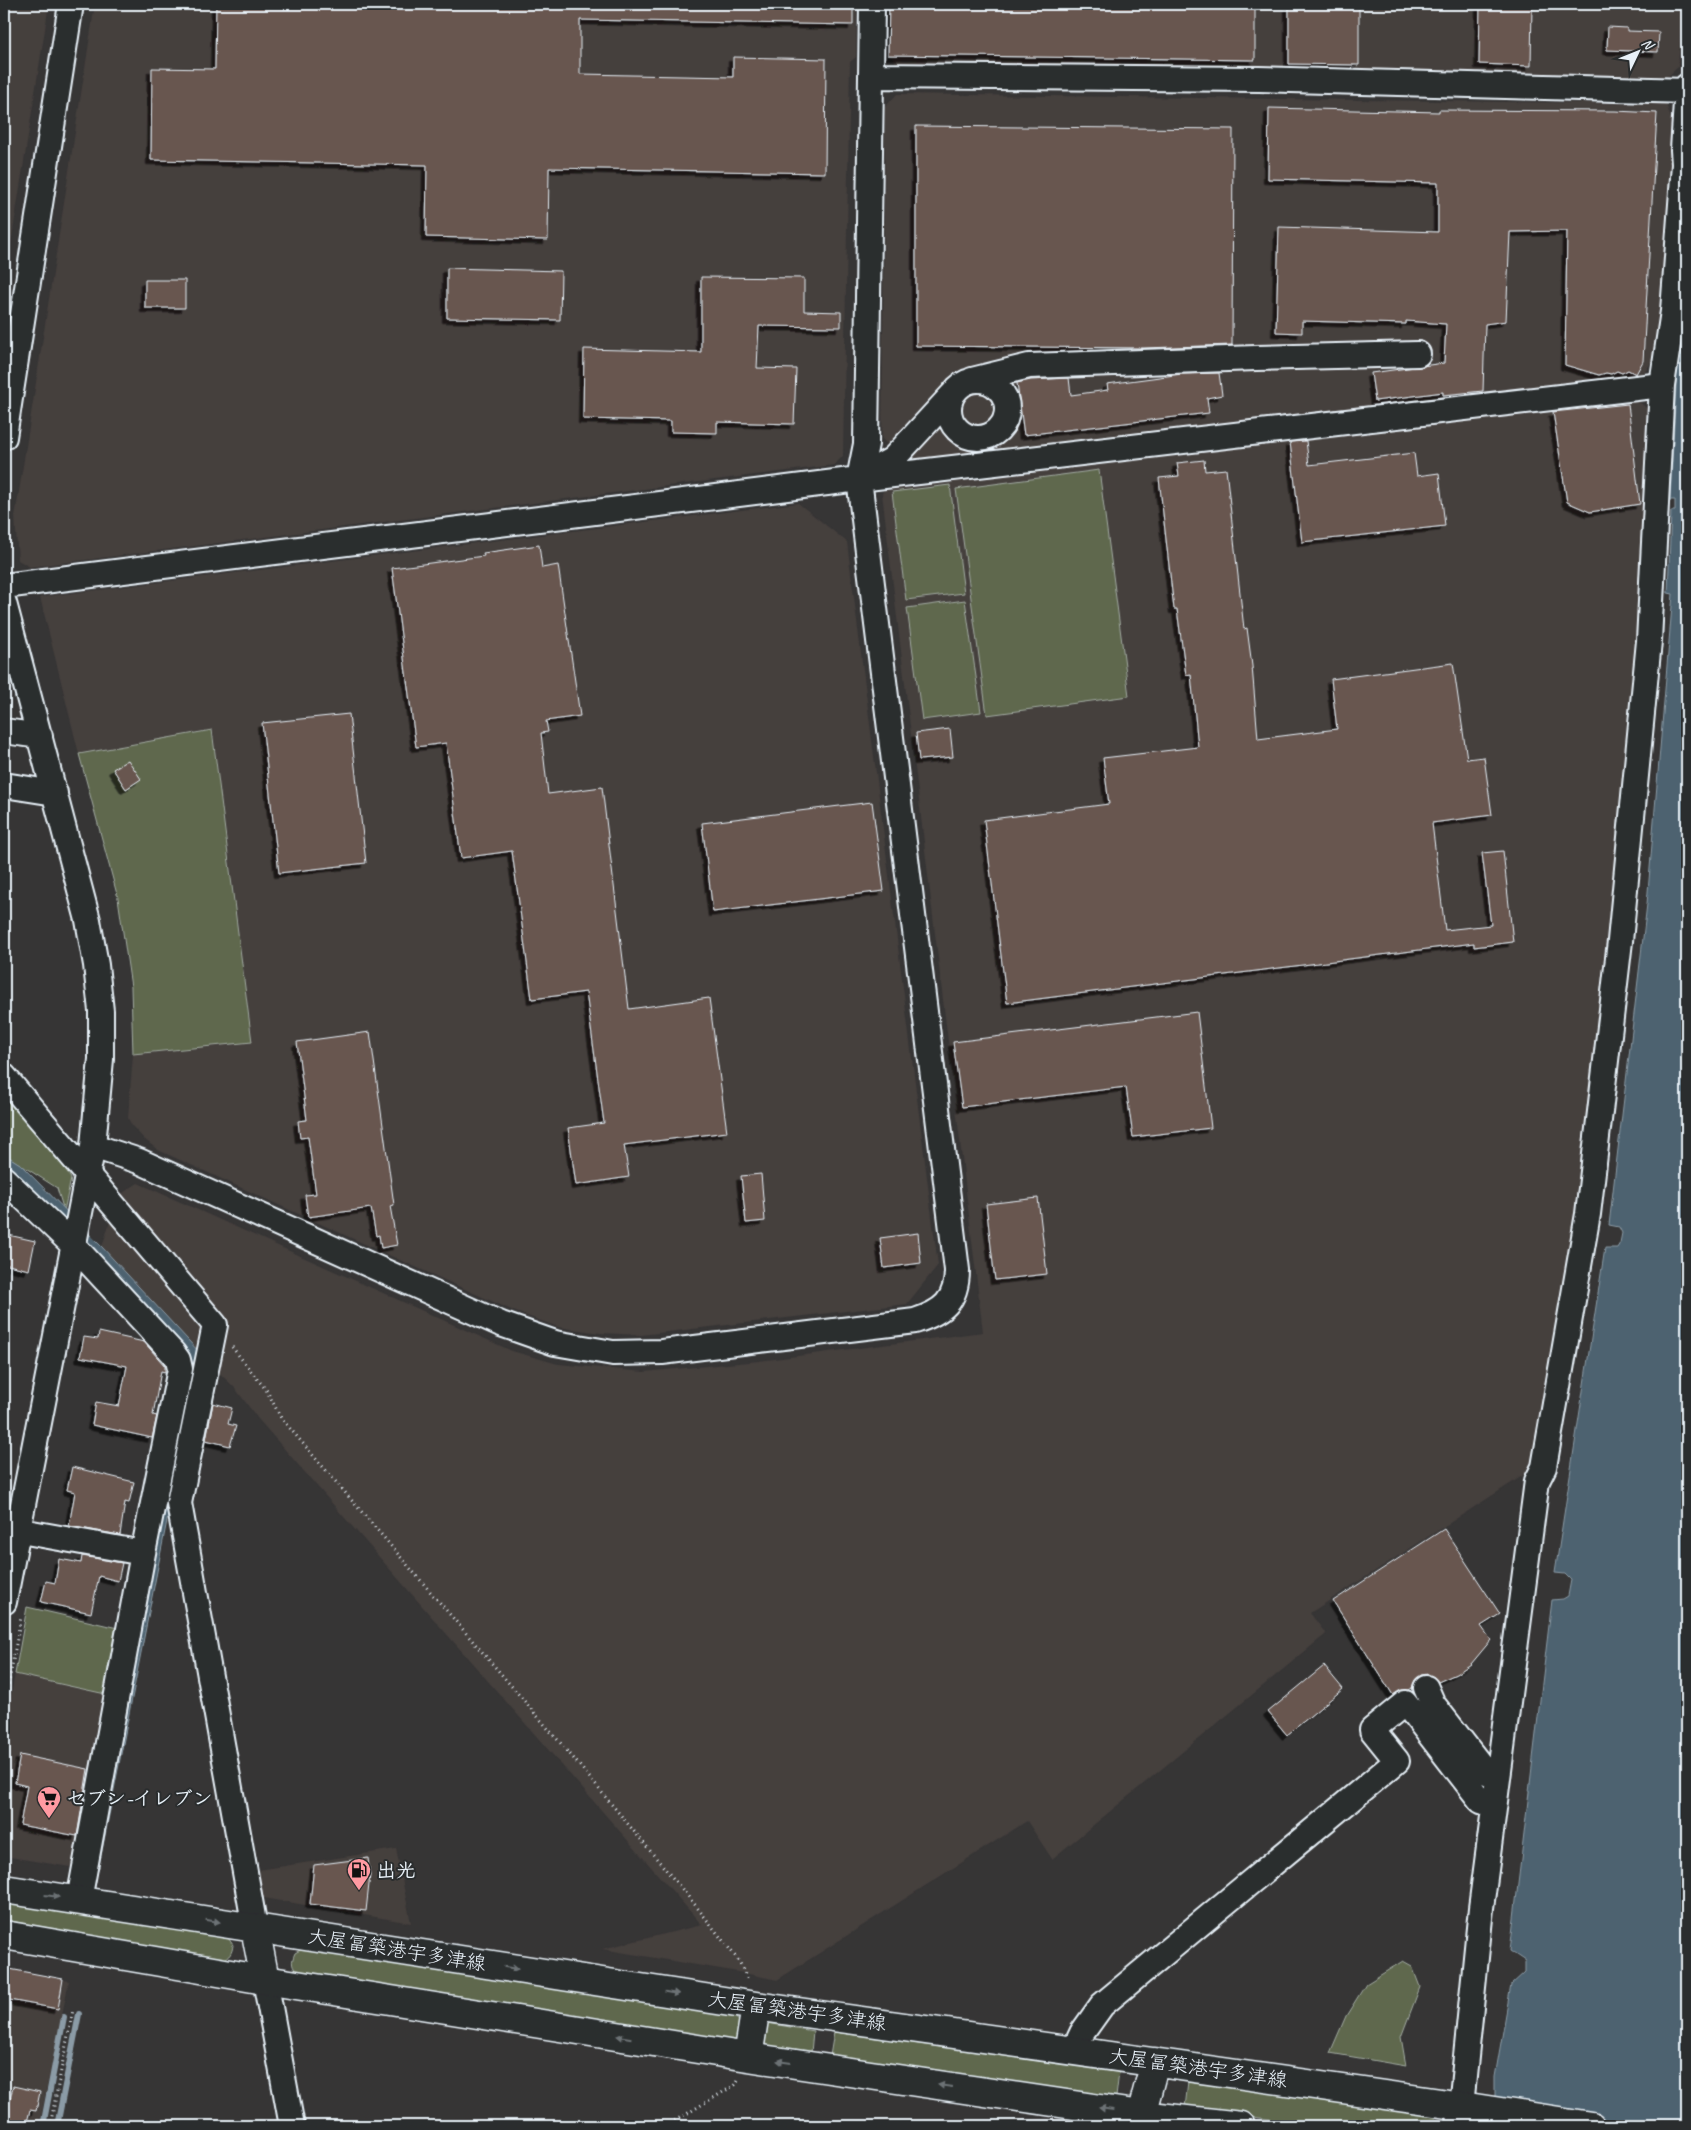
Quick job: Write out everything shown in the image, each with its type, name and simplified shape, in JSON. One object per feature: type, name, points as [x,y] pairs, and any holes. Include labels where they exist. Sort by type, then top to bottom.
[{"type":"main road","name":"大屋冨築港宇多津線","points":[[4,1889],[756,2006],[1155,2062],[1468,2114],[1591,2126]]},
{"type":"main road","points":[[255,1928],[264,1980]]},
{"type":"main road","points":[[4,1935],[264,1980],[1139,2120],[1241,2126]]},
{"type":"main road","points":[[748,2057],[756,2006]]},
{"type":"main road","points":[[1139,2120],[1155,2062]]},
{"type":"street","points":[[4,437],[72,4]]},
{"type":"street","points":[[94,1146],[139,1161],[501,1324],[555,1343],[613,1353],[662,1352],[914,1321],[940,1309],[953,1297],[957,1285],[957,1270],[858,479],[866,444],[872,4]]},
{"type":"street","points":[[871,76],[1259,79],[1687,91]]},
{"type":"street","points":[[1468,2114],[1481,1908],[1494,1805],[1537,1481],[1544,1468],[1590,1195],[1620,941],[1649,641],[1662,384],[1673,311],[1684,164],[1683,150],[1687,86]]},
{"type":"street","points":[[858,479],[893,459],[957,388],[972,380],[1029,366],[1418,354]]},
{"type":"street","points":[[952,395],[949,404],[949,414],[952,423],[959,431],[976,438],[986,437],[995,432],[1006,417],[1007,407],[1004,398],[999,389],[991,383],[982,380],[972,380]]},
{"type":"street","points":[[4,586],[858,479],[1662,384]]},
{"type":"street","points":[[4,603],[88,920],[101,1011],[101,1058],[94,1146],[11,1529],[4,1602]]},
{"type":"street","points":[[4,730],[40,736]]},
{"type":"street","points":[[4,785],[55,793]]},
{"type":"street","points":[[4,1076],[215,1325],[179,1503],[255,1928]]},
{"type":"street","points":[[4,1179],[73,1245],[178,1360],[180,1369],[143,1553],[78,1900]]},
{"type":"street","points":[[11,1529],[143,1553]]},
{"type":"street","points":[[1426,1688],[1433,1704],[1485,1771],[1498,1778]]},
{"type":"street","points":[[1074,2050],[1082,2033],[1102,2005],[1397,1761],[1372,1730],[1405,1703],[1481,1801],[1494,1805]]},
{"type":"street","points":[[264,1980],[292,2126]]},
{"type":"path","points":[[215,1325],[267,1391],[280,1418],[296,1438],[563,1746],[696,1906],[739,1961],[751,1985],[756,2006]]},
{"type":"path","points":[[50,2126],[73,2010]]},
{"type":"path","points":[[666,2126],[735,2085],[748,2057]]},
{"type":"shaded area","points":[[4,4],[49,4],[4,288]]},
{"type":"shaded area","points":[[95,4],[857,4],[856,57],[850,62],[843,456],[834,465],[30,567],[18,560],[15,517]]},
{"type":"shaded area","points":[[888,4],[1683,4],[1678,67],[1665,79],[898,65],[887,51]]},
{"type":"shaded area","points":[[897,94],[1666,104],[1673,124],[1660,348],[1645,372],[1624,379],[909,465],[882,439],[885,107]]},
{"type":"shaded area","points":[[1635,398],[1653,414],[1634,685],[1608,960],[1570,1248],[1538,1466],[1310,1613],[1326,1634],[1052,1859],[1027,1821],[777,1980],[602,1949],[702,1925],[258,1419],[235,1388],[214,1368],[102,1247],[118,1196],[138,1183],[512,1351],[558,1364],[644,1372],[759,1361],[983,1332],[882,493],[888,487]]},
{"type":"shaded area","points":[[798,503],[847,542],[938,1265],[907,1304],[641,1335],[601,1333],[558,1327],[516,1312],[402,1261],[158,1150],[144,1139],[132,1126],[128,1118],[133,1054],[252,1042],[212,730],[79,754],[40,597]]},
{"type":"shaded area","points":[[15,1674],[110,1695],[76,1868],[4,1856],[4,1732]]},
{"type":"shaded area","points":[[396,1849],[411,1923],[258,1897],[254,1876],[258,1870]]},
{"type":"shaded area","points":[[4,1967],[69,1981],[39,2126],[4,2126]]},
{"type":"green space","points":[[1099,470],[1129,696],[987,715],[956,489]]},
{"type":"green space","points":[[950,485],[964,593],[906,600],[892,492]]},
{"type":"green space","points":[[965,600],[981,712],[922,720],[907,608]]},
{"type":"green space","points":[[212,730],[252,1042],[133,1054],[131,987],[118,898],[79,754]]},
{"type":"green space","points":[[4,1093],[63,1162],[71,1179],[64,1211],[57,1188],[4,1154]]},
{"type":"green space","points":[[27,1607],[122,1629],[110,1695],[15,1674]]},
{"type":"green space","points":[[4,1901],[226,1935],[233,1948],[229,1956],[222,1960],[5,1920]]},
{"type":"green space","points":[[304,1948],[735,2017],[742,2025],[737,2039],[732,2042],[299,1973],[294,1969],[293,1959],[295,1953]]},
{"type":"green space","points":[[1403,1961],[1412,1966],[1420,1987],[1401,2037],[1406,2066],[1330,2053],[1346,2016],[1366,1984]]},
{"type":"green space","points":[[767,2023],[813,2031],[811,2053],[763,2046]]},
{"type":"green space","points":[[834,2032],[1119,2072],[1116,2097],[830,2056]]},
{"type":"green space","points":[[1188,2082],[1437,2115],[1435,2126],[1321,2126],[1185,2108]]},
{"type":"water","points":[[1687,243],[1687,2126],[1495,2126],[1495,2077],[1511,1985],[1525,1972],[1525,1961],[1510,1951],[1552,1600],[1563,1599],[1568,1596],[1571,1580],[1565,1574],[1555,1573],[1605,1248],[1617,1248],[1622,1233],[1619,1227],[1609,1225],[1647,904],[1673,594],[1668,593],[1671,511],[1675,511],[1675,500],[1670,500],[1680,312]]},
{"type":"water","points":[[4,1154],[20,1164],[102,1247],[200,1353],[98,1871],[91,1870],[189,1371],[4,1169]]},
{"type":"building","points":[[216,4],[853,4],[853,25],[580,20],[580,74],[733,77],[733,57],[826,59],[825,173],[549,168],[548,240],[426,237],[427,165],[151,160],[152,68],[215,69]]},
{"type":"building","points":[[889,4],[1255,4],[1255,60],[888,55]]},
{"type":"building","points":[[1289,4],[1359,4],[1359,65],[1289,64]]},
{"type":"building","points":[[1480,4],[1532,4],[1531,66],[1479,64]]},
{"type":"building","points":[[1608,27],[1627,28],[1627,31],[1659,32],[1658,52],[1607,50]]},
{"type":"building","points":[[1269,108],[1439,112],[1439,110],[1657,113],[1643,361],[1636,374],[1628,370],[1622,373],[1617,371],[1611,374],[1599,375],[1565,365],[1567,231],[1510,232],[1506,321],[1485,324],[1483,391],[1443,395],[1443,392],[1375,401],[1371,373],[1444,363],[1446,324],[1406,321],[1406,324],[1302,321],[1302,333],[1276,332],[1279,227],[1438,232],[1438,183],[1268,179]]},
{"type":"building","points":[[916,126],[1233,129],[1232,345],[1144,348],[916,346]]},
{"type":"building","points":[[447,268],[561,271],[560,320],[447,318]]},
{"type":"building","points":[[701,277],[804,278],[804,311],[841,312],[841,327],[759,326],[757,368],[796,369],[794,424],[717,422],[717,433],[671,432],[671,421],[583,419],[584,349],[701,352]]},
{"type":"building","points":[[145,280],[185,280],[185,308],[145,308]]},
{"type":"building","points":[[1219,373],[1222,395],[1207,398],[1209,413],[1024,435],[1017,383],[1031,380],[1069,378],[1071,395],[1108,390],[1107,384],[1182,374]]},
{"type":"building","points":[[1628,404],[1640,504],[1590,512],[1567,502],[1553,412]]},
{"type":"building","points":[[1306,441],[1309,465],[1414,453],[1417,476],[1439,473],[1445,526],[1302,542],[1290,442]]},
{"type":"building","points":[[1204,460],[1205,471],[1226,469],[1244,629],[1247,628],[1252,666],[1258,739],[1337,729],[1331,679],[1453,663],[1467,759],[1484,757],[1492,815],[1432,823],[1445,930],[1491,925],[1482,853],[1503,851],[1513,942],[1474,947],[1474,943],[1007,1003],[984,820],[1109,804],[1103,758],[1198,747],[1191,674],[1186,675],[1177,609],[1174,609],[1159,478],[1179,476],[1177,463]]},
{"type":"building","points":[[539,545],[542,568],[558,565],[580,716],[546,721],[548,732],[541,733],[548,794],[602,787],[629,1009],[709,998],[727,1132],[624,1145],[629,1177],[576,1185],[568,1128],[604,1123],[586,992],[532,999],[512,851],[461,858],[446,743],[416,747],[392,568],[484,556],[483,553]]},
{"type":"building","points":[[349,714],[366,863],[279,873],[262,723]]},
{"type":"building","points":[[950,729],[953,757],[919,760],[916,733]]},
{"type":"building","points":[[128,760],[141,779],[126,789],[113,769]]},
{"type":"building","points":[[872,802],[884,891],[713,912],[702,823]]},
{"type":"building","points":[[1197,1012],[1211,1128],[1133,1137],[1126,1087],[962,1107],[953,1042]]},
{"type":"building","points":[[370,1032],[394,1205],[390,1206],[397,1245],[381,1248],[379,1235],[376,1236],[371,1208],[308,1217],[305,1195],[316,1194],[308,1137],[300,1138],[298,1121],[307,1120],[297,1042]]},
{"type":"building","points":[[761,1174],[765,1221],[746,1223],[741,1176]]},
{"type":"building","points":[[1038,1198],[1047,1274],[995,1280],[986,1204]]},
{"type":"building","points":[[918,1233],[921,1263],[884,1268],[880,1238]]},
{"type":"building","points":[[4,1234],[35,1241],[29,1270],[4,1264]]},
{"type":"building","points":[[99,1332],[144,1342],[165,1366],[165,1372],[161,1371],[153,1415],[157,1416],[152,1438],[92,1425],[96,1402],[119,1406],[127,1366],[80,1357],[84,1337],[98,1339]]},
{"type":"building","points":[[213,1403],[232,1408],[228,1424],[236,1426],[230,1446],[206,1440]]},
{"type":"building","points":[[72,1467],[134,1482],[129,1503],[125,1502],[120,1535],[69,1526],[75,1492],[67,1490]]},
{"type":"building","points":[[1444,1529],[1500,1614],[1481,1626],[1491,1640],[1471,1664],[1456,1674],[1438,1682],[1428,1674],[1421,1675],[1415,1680],[1412,1688],[1402,1690],[1393,1695],[1333,1601]]},
{"type":"building","points":[[82,1556],[122,1563],[118,1581],[99,1576],[91,1613],[41,1602],[46,1581],[55,1583],[59,1559],[81,1563]]},
{"type":"building","points":[[1324,1666],[1343,1689],[1287,1735],[1268,1712]]},
{"type":"building","points":[[20,1755],[88,1769],[77,1836],[20,1825],[27,1786],[15,1783]]},
{"type":"building","points":[[368,1858],[370,1875],[366,1911],[310,1904],[314,1865]]},
{"type":"building","points":[[4,1968],[63,1979],[58,2009],[4,1999]]},
{"type":"building","points":[[13,2086],[40,2092],[36,2111],[30,2110],[27,2122],[6,2118]]},
{"type":"waterway","points":[[57,2126],[79,2014]]},
{"type":"waterway","points":[[43,2126],[64,2017]]},
{"type":"place","name":"セブン-イレブン","points":[[49,1819]]},
{"type":"place","name":"出光","points":[[359,1891]]}]
